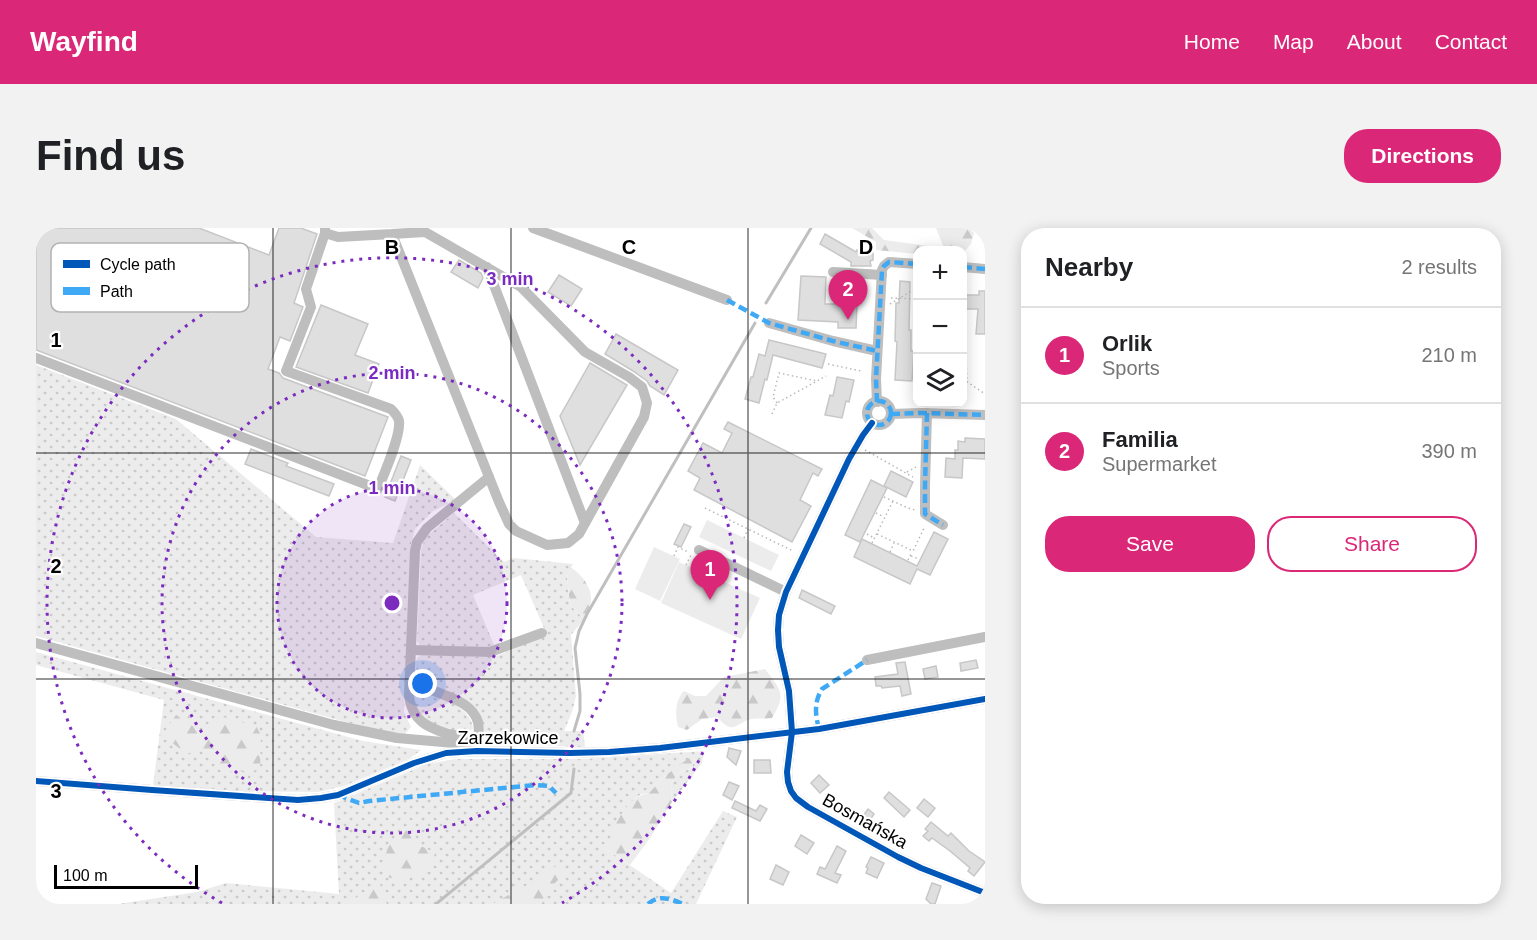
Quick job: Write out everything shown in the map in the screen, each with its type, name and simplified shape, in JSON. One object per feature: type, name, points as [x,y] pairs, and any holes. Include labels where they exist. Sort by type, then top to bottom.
[{"type":"street","points":[[533,228],[726,300]]},
{"type":"street","points":[[36,358],[378,489],[395,444],[399,426],[398,417],[391,410],[286,370],[311,308],[306,289],[325,230],[338,237],[425,232],[521,287],[585,352],[642,387],[647,403],[644,417],[579,534],[568,543],[547,545],[516,531],[509,524],[498,502],[392,234]]},
{"type":"street","points":[[877,402],[877,351],[882,272],[884,266],[889,262],[913,264]]},
{"type":"street","points":[[487,267],[585,523]]},
{"type":"street","points":[[967,267],[985,269]]},
{"type":"street","points":[[833,272],[882,272]]},
{"type":"street","points":[[769,322],[877,351]]},
{"type":"street","points":[[877,402],[889,407],[891,414],[889,420],[881,425],[872,423],[867,411],[872,404],[877,402]]},
{"type":"street","points":[[927,413],[925,486],[927,513],[943,525]]},
{"type":"street","points":[[891,414],[985,415]]},
{"type":"street","name":"Bosmańska","points":[[872,423],[849,459],[786,592],[780,615],[779,647],[789,691],[792,732],[788,782],[796,798],[808,807],[898,857],[985,893]]},
{"type":"street","points":[[477,751],[464,738],[433,729],[422,722],[411,707],[409,696],[415,551],[420,535],[427,528],[489,477]]},
{"type":"street","points":[[696,552],[786,592]]},
{"type":"street","points":[[411,650],[490,652],[542,633]]},
{"type":"street","points":[[867,660],[985,638]]},
{"type":"street","points":[[36,643],[334,725],[397,738],[454,743],[462,748],[477,751]]},
{"type":"street","points":[[410,674],[421,685],[458,701],[471,711],[477,720],[479,734],[477,751]]},
{"type":"street","name":"Zarzekowice","points":[[36,780],[298,800],[338,795],[446,753],[477,751],[570,753],[660,748],[819,729],[985,699]]},
{"type":"path","points":[[885,307],[913,289]]},
{"type":"path","points":[[886,297],[913,299]]},
{"type":"path","points":[[828,364],[861,371]]},
{"type":"path","points":[[777,403],[773,397],[779,373],[817,381]]},
{"type":"path","points":[[772,414],[777,403],[826,376]]},
{"type":"path","points":[[967,382],[985,394]]},
{"type":"path","points":[[862,447],[920,480]]},
{"type":"path","points":[[906,473],[920,465]]},
{"type":"path","points":[[884,496],[908,508],[927,513],[908,560]]},
{"type":"path","points":[[872,543],[893,501]]},
{"type":"path","points":[[705,508],[799,555]]},
{"type":"path","points":[[876,513],[885,518]]},
{"type":"path","points":[[744,538],[749,528]]},
{"type":"path","points":[[867,534],[874,538]]},
{"type":"path","points":[[877,534],[913,551]]},
{"type":"path","points":[[890,552],[894,542]]},
{"type":"path","points":[[674,556],[678,547],[696,552]]},
{"type":"path","points":[[911,555],[919,559]]},
{"type":"green space","points":[[852,228],[872,228],[884,240],[929,246],[913,246],[913,254],[876,250],[876,242]]},
{"type":"green space","points":[[936,228],[968,228],[974,233],[967,248],[967,246],[943,246]]},
{"type":"green space","points":[[36,365],[176,419],[316,537],[393,543],[420,465],[456,500],[433,511],[415,529],[411,544],[404,712],[411,727],[404,735],[367,728],[36,636]]},
{"type":"green space","points":[[454,513],[504,562],[514,558],[573,564],[567,576],[570,605],[584,619],[571,635],[576,696],[564,731],[583,731],[585,747],[494,744],[485,736],[483,724],[423,679],[416,668],[416,660],[421,654],[488,657],[499,655],[547,635],[521,575],[473,595],[494,645],[485,650],[420,646],[417,641],[421,549],[426,537]]},
{"type":"green space","points":[[707,520],[779,555],[771,571],[699,537]]},
{"type":"green space","points":[[654,547],[680,559],[660,601],[635,589]]},
{"type":"green space","points":[[679,562],[760,598],[741,639],[661,603]]},
{"type":"green space","points":[[571,568],[582,578],[590,591],[591,602],[584,619],[570,605],[567,576]]},
{"type":"green space","points":[[36,652],[363,741],[421,750],[409,759],[344,786],[318,792],[235,791],[153,785],[164,700],[36,665]]},
{"type":"green space","points":[[765,669],[780,693],[779,703],[772,718],[751,719],[731,727],[717,717],[702,719],[687,730],[678,727],[676,708],[684,691],[695,696],[706,696],[724,677]]},
{"type":"green space","points":[[415,687],[459,708],[471,721],[473,729],[451,731],[428,721],[417,708]]},
{"type":"green space","points":[[176,715],[202,730],[209,723],[223,717],[256,726],[261,735],[260,770],[225,772],[202,748],[187,754],[171,742],[166,729]]},
{"type":"green space","points":[[704,751],[702,763],[672,802],[671,784],[677,775],[690,768],[695,758],[665,776],[649,793],[641,794],[633,800],[606,849],[671,893],[723,811],[737,817],[696,904],[118,904],[197,892],[226,883],[339,894],[334,803],[427,764],[455,759],[584,759]]},
{"type":"green space","points":[[689,758],[695,758],[692,766],[677,775],[671,784],[672,802],[630,865],[606,849],[616,823],[633,800],[649,793],[665,776]]},
{"type":"green space","points":[[410,828],[421,846],[435,853],[430,870],[400,881],[388,877],[383,865],[389,843]]},
{"type":"green space","points":[[556,866],[563,870],[563,875],[541,904],[492,904],[527,885]]},
{"type":"green space","points":[[380,882],[387,904],[344,904],[345,901],[354,899]]},
{"type":"building","points":[[36,228],[199,228],[238,243],[51,243],[51,312],[249,312],[249,247],[269,255],[279,228],[301,228],[317,234],[294,303],[303,307],[290,341],[280,337],[268,369],[279,373],[283,378],[388,417],[365,476],[36,350]]},
{"type":"building","points":[[825,234],[856,252],[857,250],[860,253],[873,253],[871,266],[851,266],[851,262],[820,244]]},
{"type":"building","points":[[459,260],[481,273],[483,278],[478,288],[451,272]]},
{"type":"building","points":[[559,275],[582,289],[571,306],[548,292]]},
{"type":"building","points":[[801,276],[826,277],[825,304],[839,304],[840,280],[858,281],[856,328],[838,328],[838,322],[798,320]]},
{"type":"building","points":[[900,281],[910,282],[909,330],[911,330],[911,351],[913,351],[912,381],[895,380],[896,303],[899,303]]},
{"type":"building","points":[[979,291],[985,291],[985,334],[976,334],[978,309],[967,309],[967,295],[979,295]]},
{"type":"building","points":[[321,305],[368,324],[355,355],[379,364],[368,393],[296,367]]},
{"type":"building","points":[[616,334],[678,370],[664,395],[633,371],[605,354]]},
{"type":"building","points":[[769,340],[826,354],[822,368],[773,355],[759,403],[745,399],[759,354],[765,356]]},
{"type":"building","points":[[590,363],[627,385],[580,465],[560,416]]},
{"type":"building","points":[[837,377],[854,380],[849,402],[846,401],[842,418],[825,415],[830,395],[833,396]]},
{"type":"building","points":[[728,422],[822,469],[818,476],[813,473],[800,500],[811,506],[792,542],[694,490],[700,478],[688,471],[703,443],[722,453],[732,433],[724,429]]},
{"type":"building","points":[[965,438],[985,439],[985,459],[963,458],[962,478],[945,477],[946,458],[955,459],[958,441],[965,442]]},
{"type":"building","points":[[251,449],[288,463],[286,466],[334,484],[329,496],[245,464]]},
{"type":"building","points":[[401,456],[411,460],[395,501],[385,497]]},
{"type":"building","points":[[891,471],[913,482],[906,497],[884,486]]},
{"type":"building","points":[[871,480],[887,488],[860,542],[845,535]]},
{"type":"building","points":[[684,524],[691,527],[681,547],[674,544]]},
{"type":"building","points":[[934,532],[948,539],[930,575],[917,569],[910,584],[854,557],[862,539],[917,566]]},
{"type":"building","points":[[802,590],[835,606],[831,614],[799,598]]},
{"type":"building","points":[[976,660],[978,668],[961,671],[960,663]]},
{"type":"building","points":[[905,662],[911,694],[902,696],[900,686],[882,688],[876,686],[875,677],[898,674],[896,663]]},
{"type":"building","points":[[936,666],[938,677],[925,679],[923,669]]},
{"type":"building","points":[[729,748],[741,751],[736,765],[727,757]]},
{"type":"building","points":[[754,760],[770,760],[771,773],[754,773]]},
{"type":"building","points":[[819,775],[829,785],[820,793],[811,783]]},
{"type":"building","points":[[729,782],[739,786],[732,800],[723,795]]},
{"type":"building","points":[[889,792],[910,810],[904,817],[884,798]]},
{"type":"building","points":[[924,799],[935,808],[928,817],[917,808]]},
{"type":"building","points":[[735,801],[756,811],[760,805],[767,809],[760,821],[732,808]]},
{"type":"building","points":[[868,809],[874,814],[865,828],[858,823]]},
{"type":"building","points":[[931,822],[948,836],[951,833],[969,851],[985,862],[974,876],[968,871],[970,868],[950,851],[932,838],[929,841],[923,836],[928,831],[925,829]]},
{"type":"building","points":[[801,835],[814,843],[807,854],[795,846]]},
{"type":"building","points":[[837,846],[846,851],[835,873],[841,875],[837,883],[817,874],[820,867],[825,869]]},
{"type":"building","points":[[871,857],[884,863],[877,878],[866,873]]},
{"type":"building","points":[[776,865],[789,872],[783,885],[770,879]]},
{"type":"building","points":[[932,883],[941,886],[935,904],[931,904],[926,899]]},
{"type":"waterway","points":[[766,303],[811,228]]},
{"type":"waterway","points":[[574,731],[580,711],[575,648],[579,631],[755,323]]},
{"type":"waterway","points":[[436,904],[571,793],[574,769]]},
{"type":"marked path","points":[[877,402],[876,379],[882,270],[889,262],[913,264]]},
{"type":"marked path","points":[[967,267],[985,269]]},
{"type":"marked path","points":[[727,300],[769,323],[877,351]]},
{"type":"marked path","points":[[879,401],[887,405],[891,413],[887,421],[879,425],[871,421],[867,413],[871,405],[879,401]]},
{"type":"marked path","points":[[927,413],[925,514],[943,525]]},
{"type":"marked path","points":[[891,414],[985,415]]},
{"type":"marked path","points":[[819,729],[816,708],[822,689],[867,660]]},
{"type":"marked path","points":[[338,795],[359,803],[535,785],[549,786],[556,793]]},
{"type":"marked path","points":[[648,904],[661,898],[683,904]]},
{"type":"cycle path","points":[[872,423],[849,459],[786,592],[779,615],[779,647],[789,691],[792,732],[788,782],[796,798],[808,807],[898,857],[985,893]]},
{"type":"cycle path","points":[[36,781],[298,800],[338,795],[414,763],[446,753],[477,751],[570,753],[660,748],[819,729],[985,699]]},
{"type":"place","name":"Familia","points":[[848,320]]},
{"type":"place","name":"Orlik","points":[[710,600]]}]
